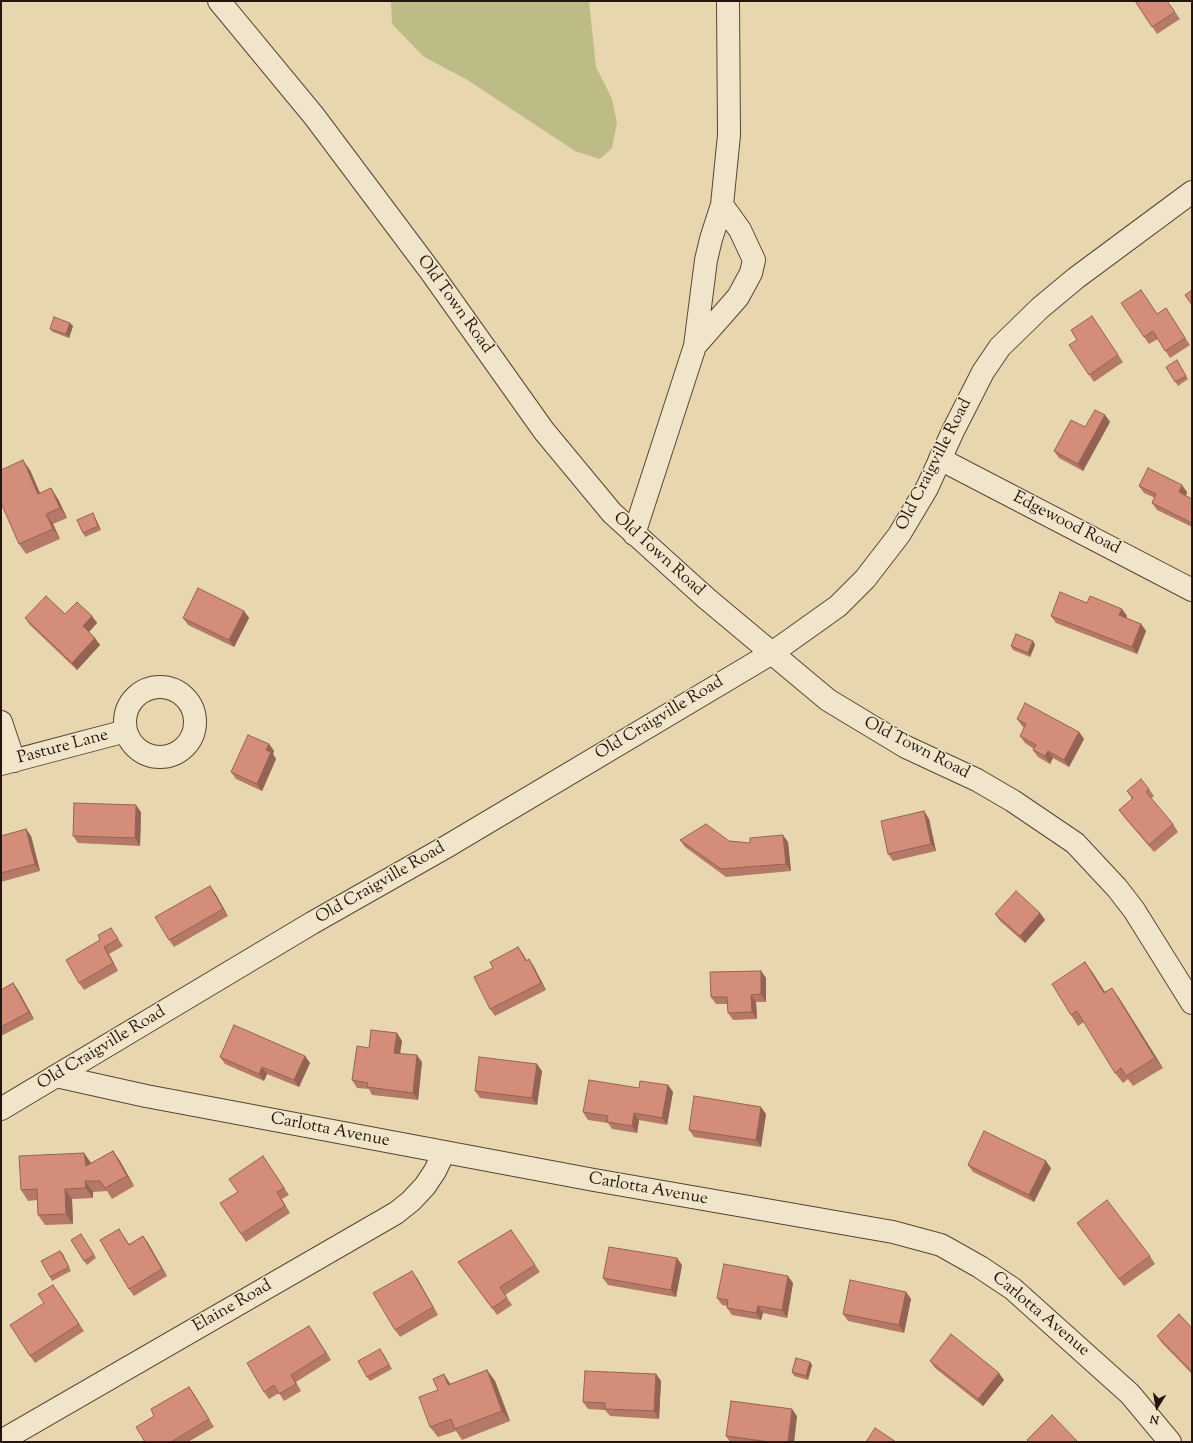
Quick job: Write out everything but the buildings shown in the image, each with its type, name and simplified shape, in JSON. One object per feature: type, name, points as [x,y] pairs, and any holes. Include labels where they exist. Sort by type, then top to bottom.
[{"type":"street","name":"Old Town Road","points":[[219,1],[314,116],[431,272],[544,431],[602,503],[634,534],[706,598],[828,700],[906,747],[977,780],[1044,820],[1075,843],[1117,888],[1134,910],[1192,1003]]},
{"type":"street","points":[[634,534],[695,346],[710,239],[722,205],[729,135],[728,1]]},
{"type":"street","name":"Old Craigville Road","points":[[1,1109],[312,923],[446,847],[772,653],[838,606],[865,579],[890,549],[906,524],[927,488],[983,372],[1000,347],[1040,308],[1070,283],[1191,194]]},
{"type":"street","points":[[695,346],[738,297],[751,273],[754,260],[740,230],[722,205]]},
{"type":"street","name":"Edgewood Road","points":[[940,459],[1192,590]]},
{"type":"street","points":[[1,722],[7,763]]},
{"type":"street","name":"Pasture Lane","points":[[7,763],[126,731]]},
{"type":"street","name":"Carlotta Avenue","points":[[56,1076],[146,1096],[594,1180],[893,1232],[941,1245],[980,1267],[1013,1289],[1130,1394],[1170,1442]]},
{"type":"street","name":"Elaine Road","points":[[1,1441],[396,1213],[412,1201],[425,1186],[435,1171],[444,1152]]},
{"type":"shaded area","points":[[391,1],[589,1],[596,67],[612,99],[617,123],[612,148],[600,159],[575,151],[466,79],[424,57],[392,24]]}]
